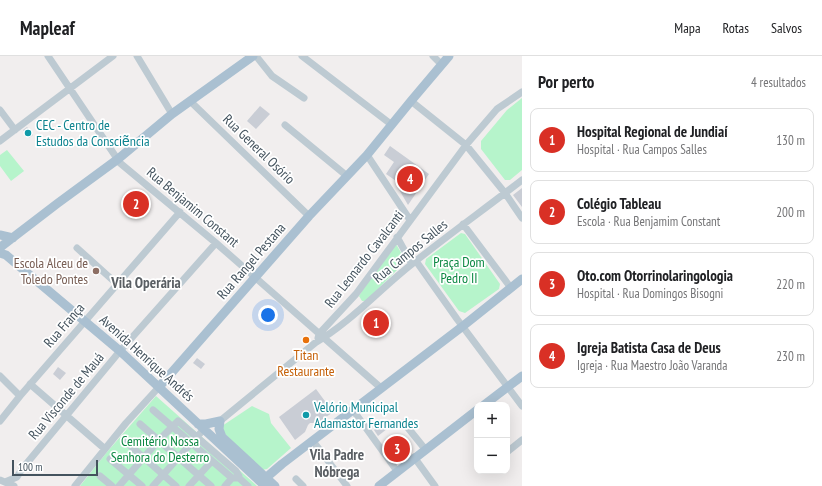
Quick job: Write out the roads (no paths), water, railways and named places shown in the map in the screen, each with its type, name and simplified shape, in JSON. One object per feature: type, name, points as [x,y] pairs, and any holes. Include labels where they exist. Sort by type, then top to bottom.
[{"type":"main road","points":[[2,249],[13,238],[58,202],[118,159],[172,114],[255,56]]},
{"type":"main road","name":"Rua Rangel Pestana","points":[[158,387],[310,216],[367,155],[410,101],[449,56]]},
{"type":"main road","points":[[0,235],[13,238]]},
{"type":"main road","name":"Avenida Henrique Andrés","points":[[2,249],[120,351],[201,427],[264,482],[275,486]]},
{"type":"main road","points":[[264,482],[282,464],[463,326],[522,279]]},
{"type":"main road","points":[[488,402],[522,376]]},
{"type":"main road","points":[[378,486],[474,412]]},
{"type":"main road","points":[[201,427],[206,424],[220,421]]},
{"type":"main road","name":"Avenida Henrique Andrés","points":[[220,421],[219,429],[222,437],[264,482]]},
{"type":"street","name":"Rua Benjamim Constant","points":[[48,56],[120,163],[216,243],[381,388]]},
{"type":"street","points":[[0,141],[113,56]]},
{"type":"street","points":[[137,56],[172,114]]},
{"type":"street","points":[[255,56],[272,76],[304,98]]},
{"type":"street","points":[[302,56],[392,125]]},
{"type":"street","points":[[433,56],[442,65]]},
{"type":"street","name":"Rua Leonardo Cavalcanti","points":[[322,336],[356,294],[466,145],[497,109],[522,92]]},
{"type":"street","points":[[410,101],[466,145],[522,218]]},
{"type":"street","name":"Rua General Osório","points":[[190,102],[310,216]]},
{"type":"street","points":[[0,110],[15,130]]},
{"type":"street","points":[[285,125],[347,176]]},
{"type":"street","points":[[367,155],[410,220]]},
{"type":"street","name":"Rua Campos Salles","points":[[220,421],[322,336],[364,306],[414,262],[522,180]]},
{"type":"street","name":"Rua França","points":[[0,421],[84,321],[180,212]]},
{"type":"street","points":[[463,224],[511,288]]},
{"type":"street","points":[[397,237],[522,406]]},
{"type":"street","name":"Rua Visconde de Mauá","points":[[17,477],[120,351],[216,243]]},
{"type":"street","points":[[77,248],[117,284]]},
{"type":"street","points":[[356,294],[356,300],[364,306]]},
{"type":"street","points":[[0,376],[20,396]]},
{"type":"street","points":[[30,384],[105,449]]},
{"type":"street","name":"Rua Rangel Pestana","points":[[75,486],[158,387]]},
{"type":"street","points":[[153,410],[172,426],[236,471],[238,474],[225,486]]},
{"type":"street","points":[[353,410],[397,471]]},
{"type":"street","points":[[404,423],[425,449]]},
{"type":"street","points":[[140,424],[211,486]]},
{"type":"street","points":[[119,486],[172,426]]},
{"type":"street","points":[[153,486],[194,441],[201,427]]},
{"type":"street","points":[[510,450],[522,440]]},
{"type":"street","points":[[125,441],[176,486]]},
{"type":"street","points":[[194,441],[212,461],[248,486]]},
{"type":"street","points":[[313,441],[347,486]]},
{"type":"street","points":[[414,457],[435,486]]},
{"type":"street","points":[[110,459],[142,486]]},
{"type":"street","points":[[189,486],[212,461]]},
{"type":"street","points":[[100,476],[112,486]]},
{"type":"street","points":[[3,481],[17,477],[18,486]]},
{"type":"street","points":[[296,478],[303,486]]},
{"type":"street","points":[[3,481],[14,486]]},
{"type":"place","name":"CEC - Centro de Estudos da Consciẽncia","points":[[28,133]]},
{"type":"place","name":"Igreja Batista Casa de Deus","points":[[410,179]]},
{"type":"place","name":"Colégio Tableau","points":[[136,204]]},
{"type":"place","name":"Escola Alceu de Toledo Pontes","points":[[96,271]]},
{"type":"place","name":"Hospital Regional de Jundiaí","points":[[376,323]]},
{"type":"place","name":"Titan Restaurante","points":[[306,340]]},
{"type":"place","name":"Velório Municipal Adamastor Fernandes","points":[[306,415]]},
{"type":"place","name":"Oto.com Otorrinolaringologia","points":[[397,449]]},
{"type":"district","name":"Vila Operária","points":[[146,283]]},
{"type":"district","name":"Vila Padre Nóbrega","points":[[337,464]]},
{"type":"park label","name":"Praça Dom Pedro II","points":[[459,270]]},
{"type":"park label","name":"Cemitério Nossa Senhora do Desterro","points":[[160,450]]}]
